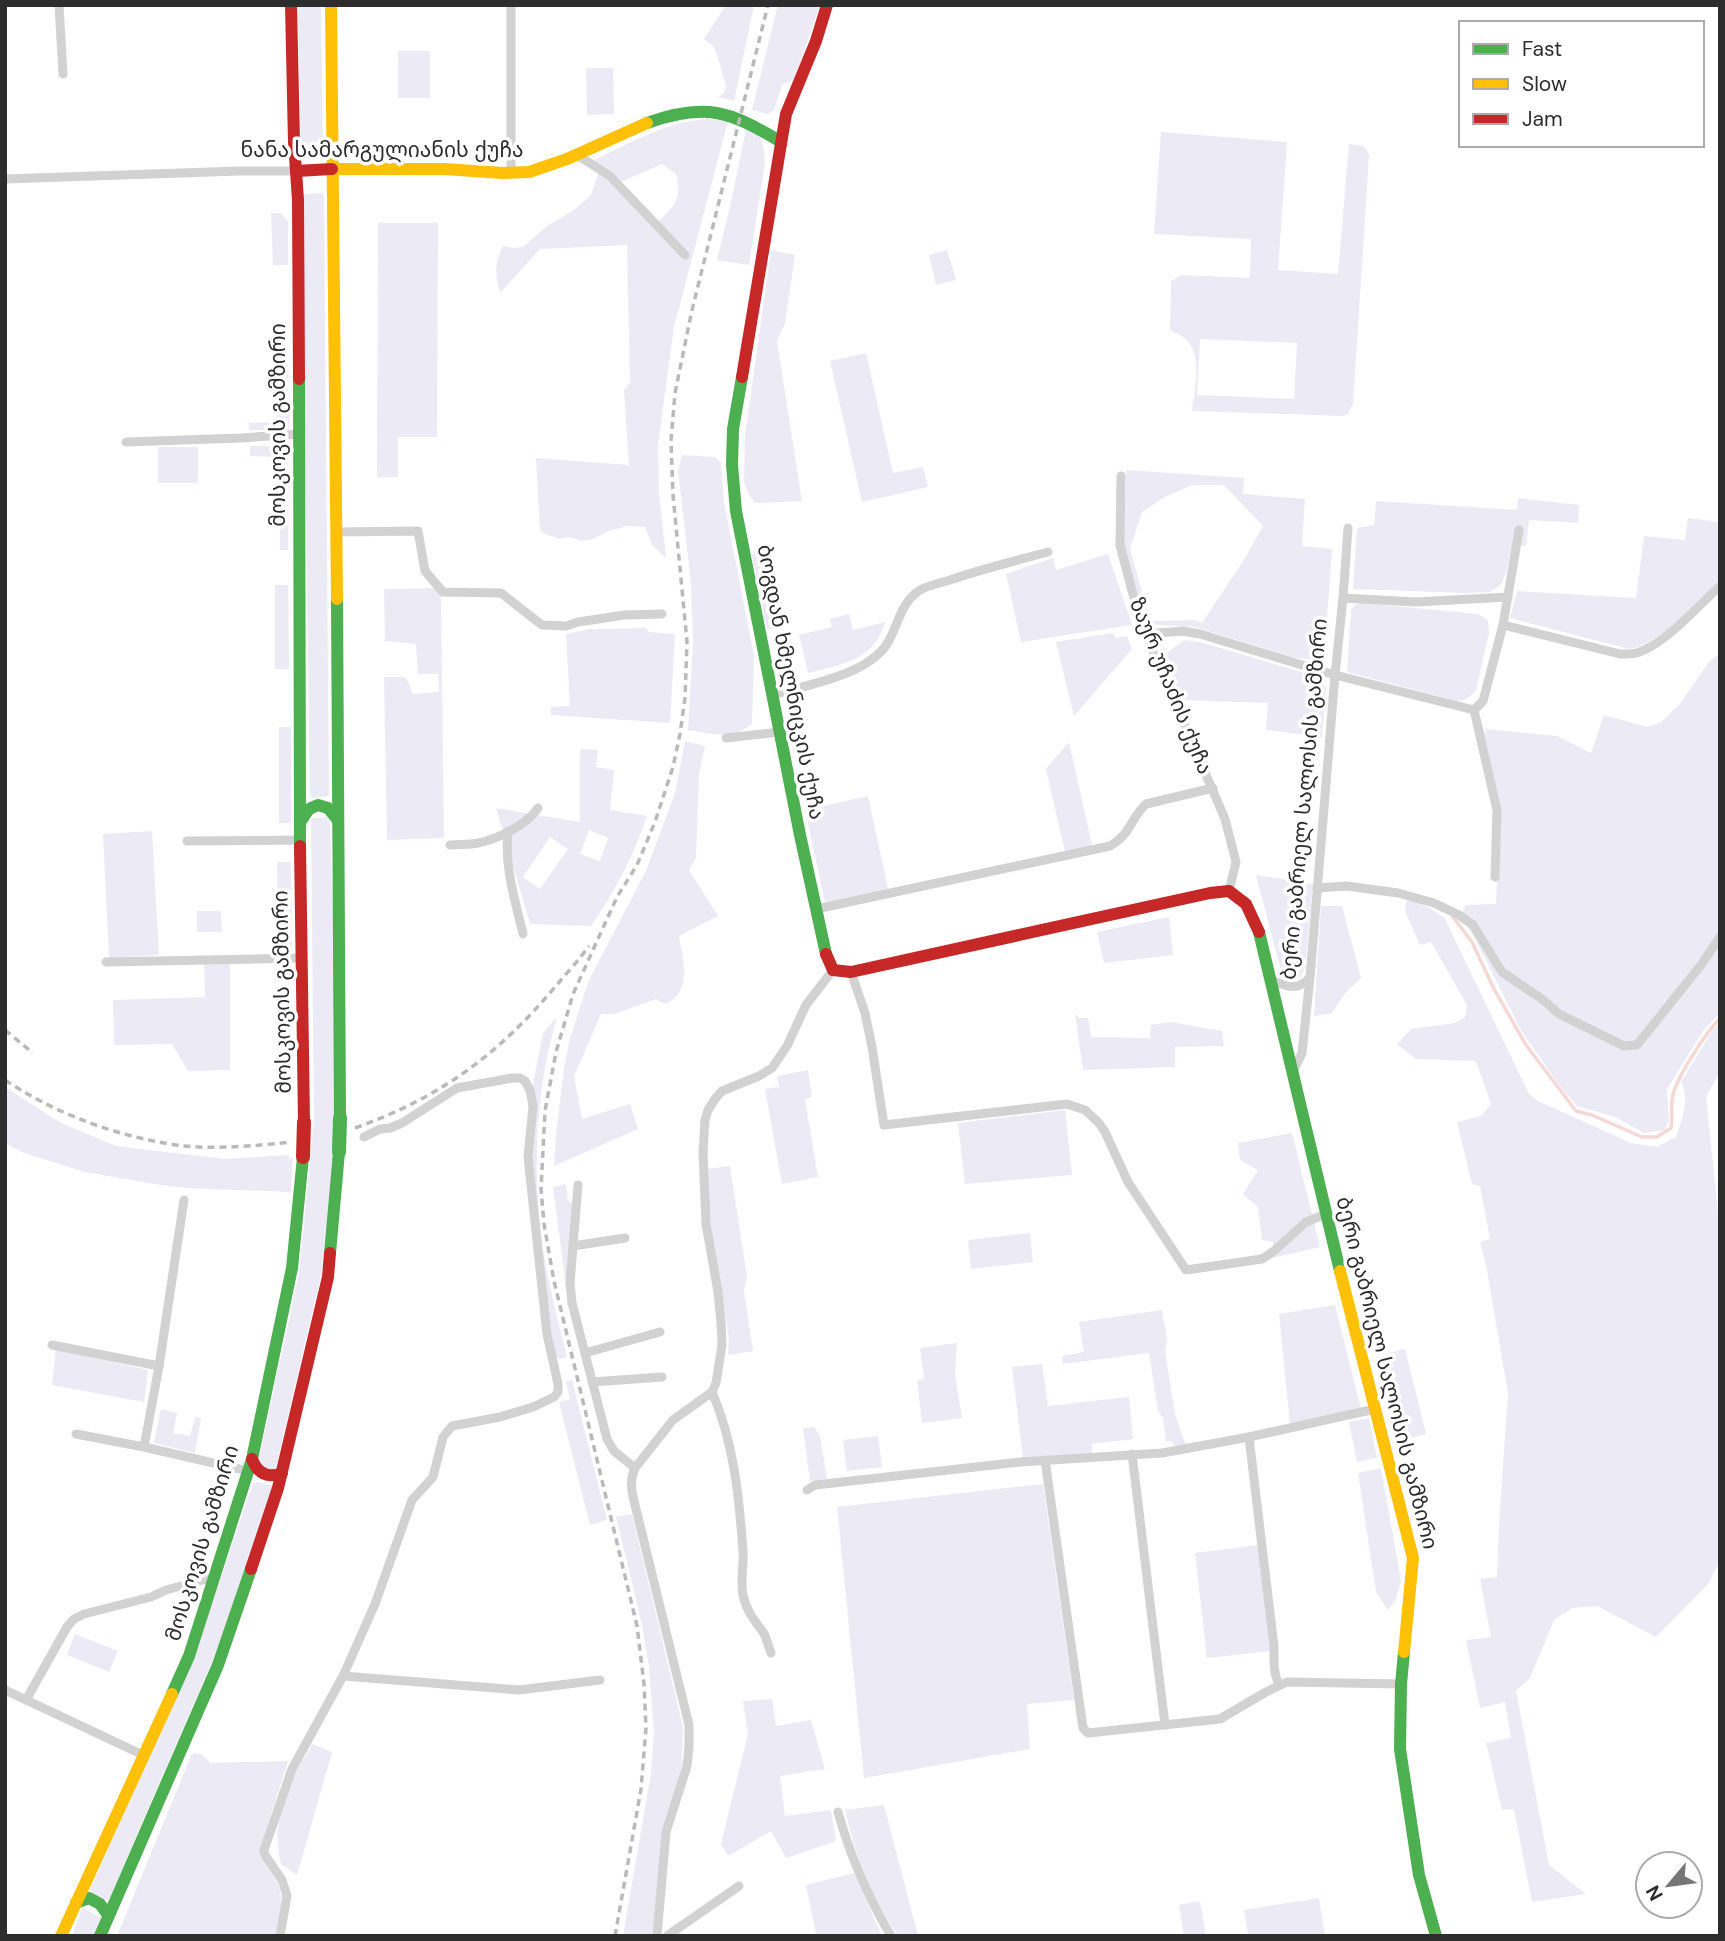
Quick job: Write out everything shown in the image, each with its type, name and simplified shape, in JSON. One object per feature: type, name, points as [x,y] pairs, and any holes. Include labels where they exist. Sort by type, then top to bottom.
[{"type":"main road","name":"მოსკოვის გამზირი","points":[[61,1936],[189,1656],[250,1465],[292,1268],[304,1122],[300,840],[298,214],[291,5]]},
{"type":"main road","points":[[100,1936],[218,1665],[282,1473],[327,1277],[338,1179],[340,1118],[331,5]]},
{"type":"main road","name":"ბოგდან ხმელნიცკის ქუჩა","points":[[827,5],[816,41],[790,104],[781,142],[733,429],[732,465],[736,512],[772,695],[827,959],[834,970]]},
{"type":"main road","name":"ნანა სამარგულიანის ქუჩა","points":[[296,172],[332,169],[447,169],[511,174],[540,169],[659,117],[679,111],[730,116],[748,122],[781,142]]},
{"type":"main road","points":[[300,823],[307,810],[319,805],[328,806],[337,818]]},
{"type":"main road","points":[[834,970],[851,972],[1141,907],[1229,891]]},
{"type":"main road","name":"ბერი გაბრიელ სალოსის გამზირი","points":[[1229,891],[1246,904],[1261,936],[1326,1214],[1413,1558],[1401,1684],[1400,1749],[1419,1875],[1436,1936]]},
{"type":"main road","points":[[250,1465],[264,1475],[282,1473]]},
{"type":"main road","points":[[76,1903],[89,1898],[98,1902],[108,1915]]},
{"type":"street","points":[[60,5],[62,74]]},
{"type":"street","points":[[511,5],[511,174]]},
{"type":"street","points":[[577,155],[610,176],[685,255]]},
{"type":"street","name":"ნანა სამარგულიანის ქუჩა","points":[[5,179],[239,171],[296,172]]},
{"type":"street","points":[[126,442],[299,434]]},
{"type":"street","name":"ზაურ უჩაძის ქუჩა","points":[[1121,476],[1120,545],[1146,634],[1225,819],[1236,862],[1229,891]]},
{"type":"street","name":"ბერი გაბრიელ სალოსის გამზირი","points":[[1293,1072],[1302,1054],[1310,977],[1348,528]]},
{"type":"street","points":[[1474,710],[1483,701],[1503,625],[1520,530]]},
{"type":"street","points":[[336,532],[418,531],[425,571],[443,592],[501,593],[541,625],[566,626],[625,615],[663,614]]},
{"type":"street","points":[[772,695],[854,671],[871,661],[887,644],[909,598],[922,589],[1048,552]]},
{"type":"street","points":[[1503,625],[1620,654],[1633,654],[1642,652],[1663,639],[1720,586]]},
{"type":"street","points":[[1343,598],[1416,602],[1508,597]]},
{"type":"street","points":[[1146,634],[1184,631],[1200,634],[1335,675],[1474,710]]},
{"type":"street","points":[[1474,710],[1497,810],[1495,877]]},
{"type":"street","points":[[726,738],[780,732]]},
{"type":"street","points":[[816,909],[1110,846],[1123,838],[1146,804],[1213,789]]},
{"type":"street","points":[[450,845],[479,843],[508,831],[533,816],[538,808]]},
{"type":"street","points":[[508,831],[509,870],[523,934]]},
{"type":"street","points":[[187,841],[300,840]]},
{"type":"street","points":[[1317,888],[1347,886],[1398,893],[1433,903],[1459,915],[1473,925],[1502,972],[1559,1014],[1624,1046],[1637,1045],[1720,937]]},
{"type":"street","points":[[106,962],[302,958]]},
{"type":"street","points":[[657,1936],[666,1832],[687,1766],[689,1725],[631,1482],[635,1468],[673,1420],[712,1392],[716,1384],[722,1334],[706,1224],[703,1152],[705,1120],[722,1091],[772,1068],[787,1046],[806,1005],[834,970]]},
{"type":"street","points":[[851,972],[865,1013],[884,1125],[1067,1104],[1085,1110],[1105,1132],[1128,1182],[1186,1270],[1262,1259],[1306,1222],[1326,1214]]},
{"type":"street","points":[[1272,980],[1291,988],[1304,985],[1310,977]]},
{"type":"street","points":[[280,1936],[288,1896],[264,1850],[292,1769],[343,1676],[375,1604],[412,1500],[433,1477],[443,1437],[452,1426],[500,1417],[533,1407],[554,1397],[558,1392],[547,1334],[528,1157],[533,1106],[525,1081],[520,1078],[457,1088],[402,1123],[364,1137]]},
{"type":"street","points":[[578,1185],[570,1283],[572,1303],[607,1440],[614,1451],[635,1468]]},
{"type":"street","points":[[144,1447],[184,1200]]},
{"type":"street","points":[[573,1245],[625,1238]]},
{"type":"street","points":[[585,1353],[660,1332]]},
{"type":"street","points":[[52,1345],[159,1366]]},
{"type":"street","points":[[592,1382],[662,1377]]},
{"type":"street","points":[[712,1392],[731,1448],[737,1486],[743,1557],[742,1592],[747,1611],[764,1634],[771,1653]]},
{"type":"street","points":[[807,1490],[815,1485],[1045,1460],[1161,1452],[1249,1437],[1375,1409]]},
{"type":"street","points":[[76,1434],[250,1465]]},
{"type":"street","points":[[1249,1437],[1274,1647],[1274,1669],[1279,1685]]},
{"type":"street","points":[[1132,1454],[1165,1725]]},
{"type":"street","points":[[1045,1460],[1083,1728],[1088,1733],[1220,1719],[1279,1685],[1298,1681],[1401,1684]]},
{"type":"street","points":[[26,1700],[74,1619],[214,1577]]},
{"type":"street","points":[[343,1676],[519,1690],[600,1680]]},
{"type":"street","points":[[5,1690],[143,1755]]},
{"type":"street","points":[[838,1812],[852,1854],[891,1936]]},
{"type":"street","points":[[667,1936],[739,1886]]},
{"type":"shaded area","points":[[298,5],[321,5],[322,152],[301,150]]},
{"type":"shaded area","points":[[726,5],[754,5],[734,101],[718,97],[724,93],[726,86],[714,47],[704,39]]},
{"type":"shaded area","points":[[778,5],[820,5],[794,79],[782,85],[774,110],[768,114],[752,110]]},
{"type":"shaded area","points":[[398,51],[430,51],[430,98],[398,98]]},
{"type":"shaded area","points":[[586,68],[613,68],[614,114],[587,115]]},
{"type":"shaded area","points":[[708,119],[728,121],[674,327],[658,445],[659,493],[666,558],[652,545],[645,527],[627,526],[582,541],[568,537],[560,539],[545,534],[540,530],[536,458],[629,465],[624,390],[630,383],[627,245],[540,249],[500,293],[496,269],[500,253],[503,246],[523,247],[547,226],[574,210],[591,195],[599,171],[612,181],[654,226],[675,203],[678,191],[676,174],[662,164],[621,182],[594,160],[664,128]]},
{"type":"shaded area","points":[[747,125],[759,136],[765,163],[749,265],[717,260]]},
{"type":"shaded area","points":[[1161,132],[1287,142],[1278,270],[1338,274],[1349,144],[1363,146],[1369,156],[1353,404],[1348,414],[1192,411],[1195,358],[1187,341],[1170,330],[1171,281],[1181,275],[1250,278],[1251,239],[1154,234]],"holes":[[[1200,339],[1297,343],[1294,399],[1197,395]]]},
{"type":"shaded area","points":[[322,193],[329,796],[313,798],[310,795],[301,196]]},
{"type":"shaded area","points":[[271,213],[281,213],[288,222],[288,265],[273,265]]},
{"type":"shaded area","points":[[378,223],[438,223],[437,437],[398,437],[398,477],[377,477]]},
{"type":"shaded area","points":[[771,250],[795,255],[785,323],[777,341],[802,501],[755,503],[744,482],[745,435]]},
{"type":"shaded area","points":[[947,250],[956,280],[936,285],[929,255]]},
{"type":"shaded area","points":[[288,351],[289,430],[249,430],[249,423],[277,422],[276,352]]},
{"type":"shaded area","points":[[866,353],[893,473],[923,467],[928,487],[862,502],[830,361]]},
{"type":"shaded area","points":[[250,446],[288,446],[288,550],[280,550],[280,457],[250,456]]},
{"type":"shaded area","points":[[158,447],[198,447],[198,483],[158,483]]},
{"type":"shaded area","points":[[682,455],[715,457],[721,463],[724,502],[754,656],[752,724],[729,734],[688,730],[693,641],[691,583],[678,471]]},
{"type":"shaded area","points":[[1126,470],[1244,478],[1243,494],[1305,499],[1302,546],[1332,549],[1325,646],[1322,655],[1310,659],[1296,658],[1195,627],[1146,624],[1129,570],[1124,543]],"holes":[[[1192,485],[1224,485],[1263,526],[1202,623],[1195,620],[1150,621],[1130,549],[1142,512],[1165,497]]]},
{"type":"shaded area","points":[[1518,498],[1579,505],[1578,523],[1529,520],[1526,546],[1512,545],[1506,573],[1497,588],[1489,592],[1466,593],[1353,589],[1357,528],[1374,525],[1376,501],[1517,510]]},
{"type":"shaded area","points":[[1688,518],[1720,522],[1720,580],[1678,621],[1641,646],[1629,649],[1510,618],[1517,591],[1636,598],[1644,536],[1685,540]]},
{"type":"shaded area","points":[[770,544],[787,626],[767,630],[752,555],[756,549]]},
{"type":"shaded area","points":[[1108,554],[1132,625],[1021,642],[1006,574],[1053,558],[1056,570]]},
{"type":"shaded area","points":[[275,585],[288,585],[289,669],[275,669]]},
{"type":"shaded area","points":[[435,588],[441,595],[444,838],[387,840],[384,677],[406,677],[413,694],[439,692],[438,674],[418,674],[416,644],[385,641],[384,589]]},
{"type":"shaded area","points":[[1362,603],[1478,614],[1488,620],[1489,633],[1476,691],[1465,700],[1457,701],[1347,672],[1351,610]]},
{"type":"shaded area","points":[[849,614],[853,630],[885,622],[880,635],[865,653],[855,659],[808,673],[799,635],[832,627],[830,619]]},
{"type":"shaded area","points":[[647,628],[648,632],[675,634],[670,723],[551,715],[551,707],[570,706],[566,634],[590,629]]},
{"type":"shaded area","points":[[1113,633],[1116,638],[1127,636],[1132,649],[1074,716],[1056,642]]},
{"type":"shaded area","points":[[1184,640],[1200,642],[1318,677],[1326,688],[1322,737],[1266,730],[1268,703],[1180,700],[1165,660],[1168,652]]},
{"type":"shaded area","points":[[1720,653],[1720,1013],[1703,1031],[1667,1089],[1669,1121],[1665,1130],[1644,1133],[1615,1117],[1577,1106],[1522,1032],[1477,943],[1467,925],[1459,918],[1466,905],[1496,904],[1500,803],[1483,739],[1486,729],[1557,736],[1591,753],[1604,715],[1647,727],[1661,722],[1679,705],[1709,662]]},
{"type":"shaded area","points":[[279,727],[291,727],[291,823],[279,823]]},
{"type":"shaded area","points":[[685,741],[705,746],[699,774],[696,858],[689,870],[718,916],[679,936],[684,980],[677,995],[667,1003],[656,999],[614,1014],[601,1014],[574,1076],[582,1119],[630,1104],[638,1129],[554,1166],[564,1068],[570,1038],[589,980],[646,871],[675,793]]},
{"type":"shaded area","points":[[1069,742],[1092,845],[1065,852],[1046,769]]},
{"type":"shaded area","points":[[581,749],[598,750],[596,767],[614,770],[610,810],[647,816],[623,873],[591,926],[530,924],[496,808],[580,822]],"holes":[[[589,830],[608,838],[600,861],[580,854]],[[550,837],[568,849],[540,889],[523,877]]]},
{"type":"shaded area","points":[[868,796],[888,889],[825,902],[805,810]]},
{"type":"shaded area","points":[[330,817],[336,1024],[333,1156],[321,1275],[275,1471],[261,1466],[259,1459],[299,1273],[314,1118],[311,820]]},
{"type":"shaded area","points":[[152,831],[159,955],[109,958],[103,834]]},
{"type":"shaded area","points":[[277,862],[291,862],[292,951],[278,951]]},
{"type":"shaded area","points":[[1256,875],[1313,884],[1305,968],[1300,978],[1292,981],[1285,979],[1282,974]]},
{"type":"shaded area","points":[[1407,900],[1419,902],[1444,917],[1529,1094],[1538,1101],[1631,1143],[1657,1147],[1676,1137],[1685,1102],[1681,1082],[1720,1022],[1720,1072],[1706,1097],[1720,1231],[1720,1560],[1709,1583],[1656,1637],[1597,1606],[1572,1608],[1554,1620],[1530,1678],[1516,1691],[1549,1865],[1586,1894],[1532,1902],[1514,1809],[1502,1810],[1486,1743],[1511,1738],[1505,1702],[1480,1708],[1466,1640],[1491,1637],[1480,1579],[1497,1577],[1508,1393],[1480,1242],[1490,1239],[1480,1186],[1472,1184],[1457,1122],[1481,1116],[1491,1104],[1476,1061],[1416,1059],[1397,1044],[1411,1029],[1455,1023],[1465,1017],[1467,1005],[1431,942],[1420,945],[1405,911]]},
{"type":"shaded area","points":[[1321,906],[1342,906],[1361,978],[1346,992],[1332,1013],[1314,1016]]},
{"type":"shaded area","points":[[197,911],[221,911],[222,932],[197,932]]},
{"type":"shaded area","points":[[1169,917],[1173,955],[1104,963],[1097,932]]},
{"type":"shaded area","points":[[204,963],[230,964],[230,1070],[188,1071],[172,1044],[114,1045],[113,1000],[205,997]]},
{"type":"shaded area","points":[[1075,1014],[1079,1018],[1088,1018],[1091,1037],[1150,1038],[1151,1025],[1171,1022],[1222,1031],[1224,1046],[1175,1047],[1175,1067],[1083,1070]]},
{"type":"shaded area","points":[[557,1017],[539,1112],[537,1177],[538,1209],[547,1273],[567,1357],[560,1359],[553,1350],[530,1161],[535,1096],[533,1084],[543,1033]]},
{"type":"shaded area","points":[[808,1070],[812,1097],[805,1099],[818,1177],[782,1184],[765,1089],[779,1087],[777,1076]]},
{"type":"shaded area","points":[[5,1087],[61,1123],[116,1146],[225,1159],[289,1155],[289,1159],[293,1158],[291,1192],[185,1188],[154,1184],[85,1172],[24,1153],[5,1143]]},
{"type":"shaded area","points":[[1065,1110],[1072,1175],[965,1184],[958,1123]]},
{"type":"shaded area","points":[[1292,1133],[1320,1247],[1272,1258],[1273,1242],[1262,1240],[1258,1207],[1243,1194],[1258,1170],[1240,1160],[1238,1143]]},
{"type":"shaded area","points":[[730,1166],[747,1277],[744,1290],[753,1351],[728,1355],[729,1338],[709,1221],[706,1169]]},
{"type":"shaded area","points":[[566,1184],[568,1201],[573,1204],[566,1287],[553,1187]]},
{"type":"shaded area","points":[[1030,1233],[1033,1262],[971,1269],[968,1240]]},
{"type":"shaded area","points":[[1335,1305],[1361,1409],[1290,1424],[1279,1314]]},
{"type":"shaded area","points":[[1162,1310],[1167,1340],[1165,1351],[1175,1414],[1186,1446],[1177,1447],[1172,1441],[1166,1442],[1149,1353],[1063,1364],[1062,1356],[1084,1352],[1079,1322]]},
{"type":"shaded area","points":[[957,1343],[955,1375],[962,1418],[922,1423],[917,1380],[924,1379],[920,1348]]},
{"type":"shaded area","points":[[56,1349],[148,1370],[144,1402],[52,1385]]},
{"type":"shaded area","points":[[1405,1349],[1426,1434],[1404,1439],[1384,1354]]},
{"type":"shaded area","points":[[1042,1364],[1048,1406],[1129,1397],[1133,1439],[1092,1444],[1092,1453],[1023,1459],[1012,1367]]},
{"type":"shaded area","points":[[572,1380],[607,1520],[590,1525],[559,1402],[570,1399],[566,1381]]},
{"type":"shaded area","points":[[161,1409],[177,1413],[173,1433],[190,1436],[195,1417],[201,1418],[195,1453],[154,1443]]},
{"type":"shaded area","points":[[1369,1418],[1377,1458],[1357,1462],[1349,1422]]},
{"type":"shaded area","points":[[814,1427],[820,1436],[827,1479],[810,1481],[803,1428]]},
{"type":"shaded area","points":[[878,1436],[882,1467],[847,1471],[843,1440]]},
{"type":"shaded area","points":[[1381,1468],[1401,1581],[1395,1602],[1388,1610],[1376,1592],[1358,1473]]},
{"type":"shaded area","points":[[253,1483],[273,1486],[229,1622],[109,1899],[103,1901],[91,1894],[90,1890],[200,1639]]},
{"type":"shaded area","points":[[1043,1484],[1074,1700],[1027,1704],[1030,1749],[864,1778],[837,1507]]},
{"type":"shaded area","points":[[632,1514],[683,1727],[682,1766],[664,1830],[653,1936],[623,1936],[651,1773],[654,1732],[649,1666],[642,1624],[616,1517]]},
{"type":"shaded area","points":[[1258,1545],[1270,1651],[1207,1658],[1195,1553]]},
{"type":"shaded area","points":[[75,1634],[118,1651],[109,1672],[67,1655]]},
{"type":"shaded area","points":[[772,1699],[776,1726],[811,1720],[825,1769],[780,1776],[785,1816],[831,1810],[836,1841],[786,1858],[771,1831],[728,1856],[721,1844],[748,1734],[743,1701]]},
{"type":"shaded area","points":[[313,1744],[332,1752],[297,1875],[281,1864],[278,1847],[279,1816],[295,1772]]},
{"type":"shaded area","points":[[195,1753],[201,1754],[211,1763],[288,1761],[260,1850],[280,1891],[281,1910],[275,1936],[117,1936],[191,1756]]},
{"type":"shaded area","points":[[884,1805],[918,1936],[898,1936],[880,1907],[854,1843],[845,1810]]},
{"type":"shaded area","points":[[854,1873],[882,1936],[812,1936],[816,1934],[806,1885]]},
{"type":"shaded area","points":[[1319,1898],[1325,1936],[1248,1936],[1244,1910]]},
{"type":"shaded area","points":[[1200,1901],[1206,1936],[1184,1936],[1179,1905]]},
{"type":"shaded area","points":[[84,1908],[101,1918],[95,1936],[72,1936],[81,1910]]},
{"type":"waterway","points":[[1453,917],[1472,942],[1494,989],[1526,1045],[1576,1111],[1592,1115],[1642,1137],[1657,1137],[1671,1128],[1672,1100],[1678,1081],[1699,1045],[1720,1018]]},
{"type":"railway","points":[[615,1936],[641,1789],[646,1728],[644,1684],[637,1626],[554,1281],[544,1224],[541,1189],[545,1111],[556,1052],[573,994],[617,897],[637,865],[655,822],[673,767],[680,734],[685,698],[687,642],[673,495],[671,441],[675,393],[692,310],[768,5]]},
{"type":"railway","points":[[355,1128],[414,1103],[465,1072],[533,1012],[589,946]]},
{"type":"railway","points":[[5,1030],[33,1053]]},
{"type":"railway","points":[[5,1080],[66,1113],[131,1136],[176,1145],[204,1147],[290,1142]]},
{"type":"traffic: fast","points":[[647,123],[685,113],[717,113],[747,123],[781,142]]},
{"type":"traffic: fast","points":[[742,377],[733,429],[732,465],[736,511],[826,954]]},
{"type":"traffic: fast","points":[[299,379],[300,846]]},
{"type":"traffic: fast","points":[[337,599],[340,1118]]},
{"type":"traffic: fast","points":[[301,821],[309,809],[318,805],[328,808],[337,819]]},
{"type":"traffic: fast","points":[[1259,932],[1340,1271]]},
{"type":"traffic: fast","points":[[339,1152],[340,1118]]},
{"type":"traffic: fast","points":[[330,1253],[339,1152]]},
{"type":"traffic: fast","points":[[172,1694],[189,1656],[252,1459],[292,1268],[303,1157]]},
{"type":"traffic: fast","points":[[100,1936],[218,1665],[251,1569]]},
{"type":"traffic: fast","points":[[1404,1652],[1400,1749],[1419,1875],[1436,1936]]},
{"type":"traffic: fast","points":[[76,1903],[89,1898],[100,1904],[108,1915]]},
{"type":"traffic: slow","points":[[331,5],[337,599]]},
{"type":"traffic: slow","points":[[332,169],[529,172],[567,159],[647,123]]},
{"type":"traffic: slow","points":[[1340,1271],[1413,1558],[1404,1652]]},
{"type":"traffic: slow","points":[[61,1936],[172,1694]]},
{"type":"traffic: jam","points":[[291,5],[298,200],[299,379]]},
{"type":"traffic: jam","points":[[742,377],[786,114],[816,41],[827,5]]},
{"type":"traffic: jam","points":[[296,171],[332,169]]},
{"type":"traffic: jam","points":[[300,846],[304,1122]]},
{"type":"traffic: jam","points":[[826,954],[833,970],[851,972],[1229,891],[1246,904],[1259,932]]},
{"type":"traffic: jam","points":[[303,1157],[304,1122]]},
{"type":"traffic: jam","points":[[251,1569],[278,1488],[328,1277],[330,1253]]},
{"type":"traffic: jam","points":[[252,1459],[264,1473],[282,1473]]}]
